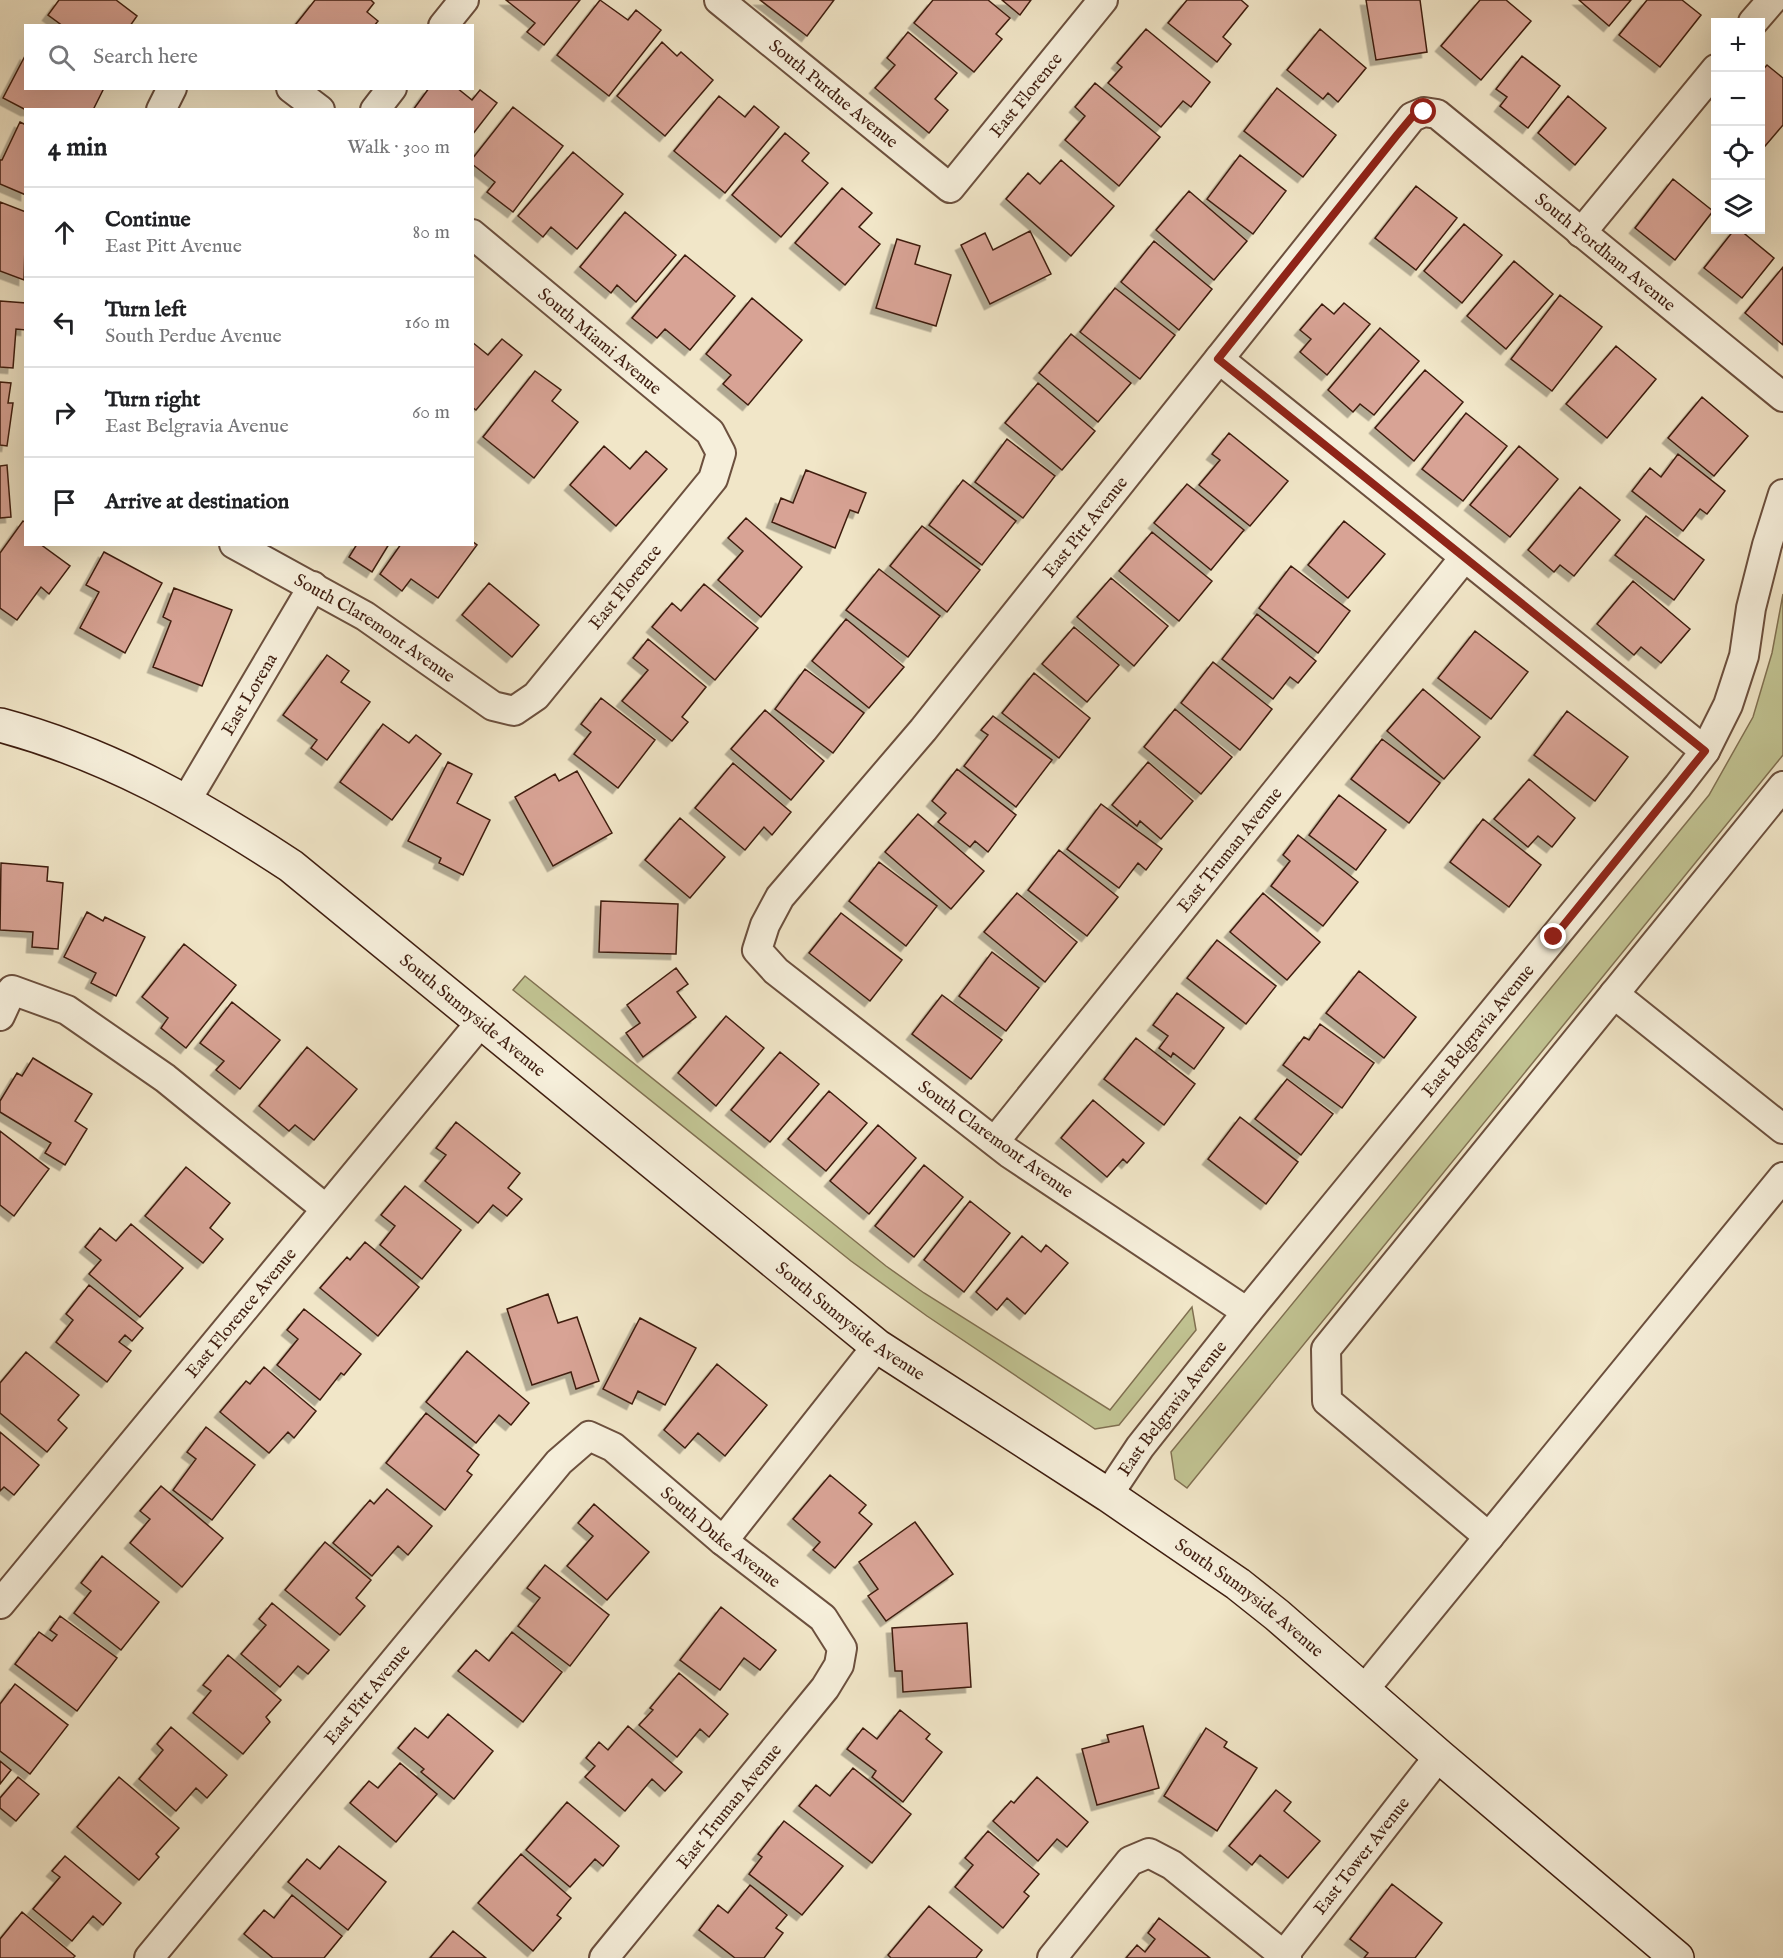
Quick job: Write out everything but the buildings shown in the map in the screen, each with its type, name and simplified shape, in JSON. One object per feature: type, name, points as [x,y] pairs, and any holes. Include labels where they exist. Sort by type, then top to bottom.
[{"type":"street","points":[[445,24],[464,0]]},
{"type":"street","name":"South Purdue Avenue","points":[[719,0],[950,188]]},
{"type":"street","name":"East Florence","points":[[950,188],[1103,0]]},
{"type":"street","points":[[1756,18],[1772,0]]},
{"type":"street","points":[[1776,0],[1783,5]]},
{"type":"street","points":[[1581,233],[1714,72]]},
{"type":"street","points":[[162,108],[171,90]]},
{"type":"street","points":[[294,90],[317,108]]},
{"type":"street","points":[[377,108],[390,90]]},
{"type":"street","name":"South Fordham Avenue","points":[[1424,112],[1437,114],[1783,397]]},
{"type":"street","name":"East Pitt Avenue","points":[[757,950],[765,925],[780,897],[923,730],[1397,135],[1412,117],[1424,112]]},
{"type":"street","name":"South Miami Avenue","points":[[474,236],[710,432],[721,453]]},
{"type":"street","points":[[1218,359],[1705,751]]},
{"type":"street","name":"East Florence","points":[[514,711],[536,696],[712,479],[721,453]]},
{"type":"street","name":"East Belgravia Avenue","points":[[1108,1495],[1140,1447],[1247,1312],[1705,751],[1728,705],[1744,656],[1756,587],[1783,494]]},
{"type":"street","name":"South Claremont Avenue","points":[[238,546],[365,615],[493,706],[514,711]]},
{"type":"street","name":"East Truman Avenue","points":[[995,1142],[1464,558]]},
{"type":"street","name":"East Lorena","points":[[186,801],[313,586]]},
{"type":"street","name":"South Sunnyside Avenue","points":[[0,725],[25,732],[136,774],[186,801],[291,866],[877,1346],[1108,1495],[1238,1584],[1677,1958]]},
{"type":"street","points":[[1489,1537],[1327,1401],[1326,1349],[1783,786]]},
{"type":"street","name":"South Claremont Avenue","points":[[757,950],[776,971],[995,1142],[1247,1312]]},
{"type":"street","points":[[0,1016],[12,990],[67,1010],[165,1078],[326,1209]]},
{"type":"street","points":[[1614,994],[1783,1129]]},
{"type":"street","name":"East Florence Avenue","points":[[0,1604],[481,1022]]},
{"type":"street","points":[[1363,1690],[1783,1177]]},
{"type":"street","points":[[723,1541],[877,1346]]},
{"type":"street","name":"East Pitt Avenue","points":[[149,1958],[559,1462],[589,1436]]},
{"type":"street","name":"South Duke Avenue","points":[[589,1436],[613,1448],[723,1541],[822,1618],[842,1648]]},
{"type":"street","name":"East Truman Avenue","points":[[604,1958],[825,1688],[839,1665],[842,1648]]},
{"type":"street","name":"East Tower Avenue","points":[[1285,1957],[1439,1756]]},
{"type":"street","points":[[1052,1958],[1130,1861],[1149,1854],[1172,1865],[1285,1957]]},
{"type":"green space","points":[[1783,594],[1783,755],[1187,1488],[1175,1479],[1171,1452],[1709,795],[1753,717],[1772,653]]},
{"type":"green space","points":[[525,976],[886,1266],[924,1293],[1110,1410],[1192,1307],[1196,1330],[1119,1425],[1095,1429],[927,1316],[851,1261],[513,990]]},
{"type":"route","points":[[1424,112],[1412,117],[1218,359],[1705,751],[1554,937]]}]
